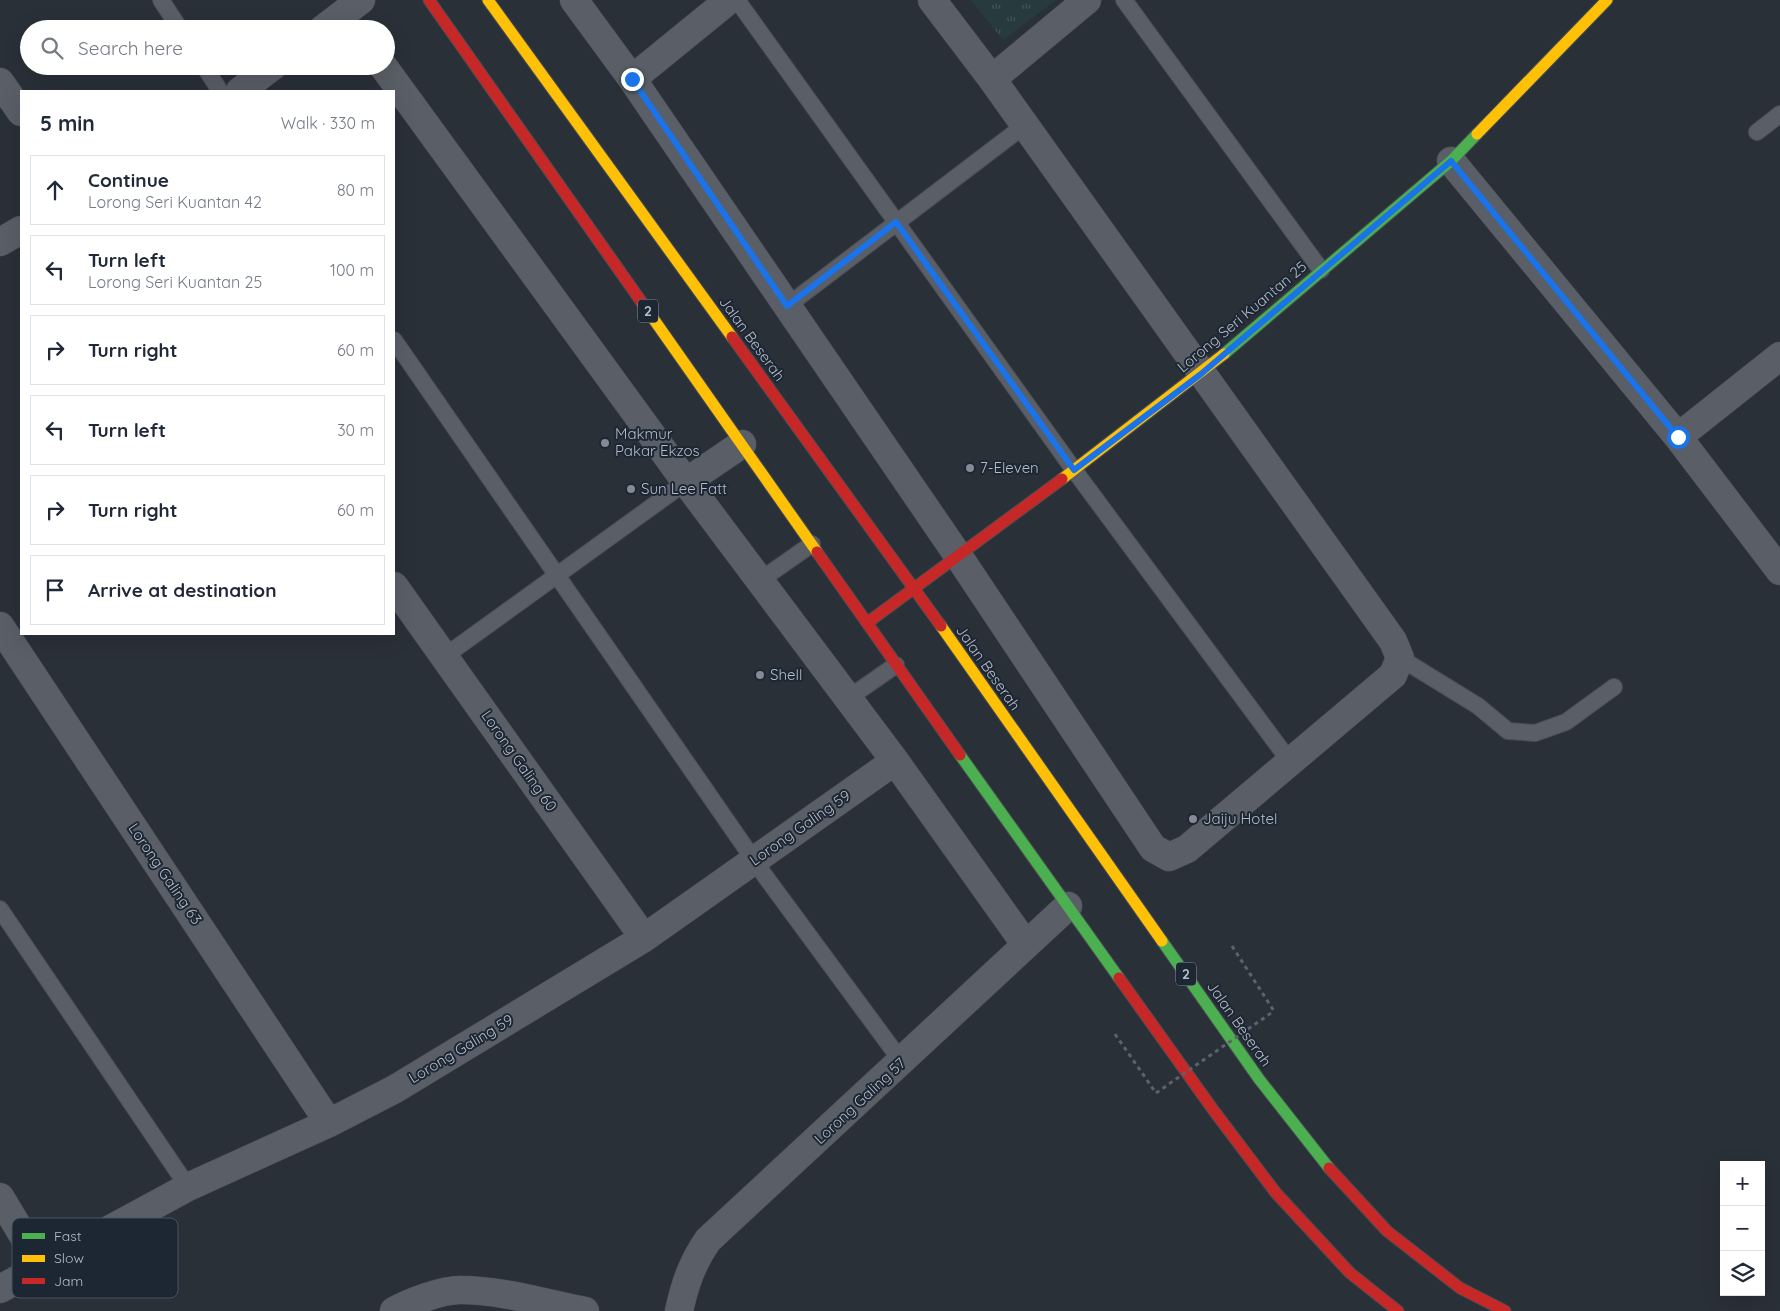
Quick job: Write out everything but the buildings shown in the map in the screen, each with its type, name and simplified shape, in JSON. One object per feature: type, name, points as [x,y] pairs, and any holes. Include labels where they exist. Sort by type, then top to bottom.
[{"type":"main road","name":"2","points":[[428,0],[896,665],[1214,1111],[1276,1193],[1350,1273],[1398,1311]]},
{"type":"main road","name":"Jalan Beserah","points":[[488,0],[915,590],[1259,1079],[1320,1158],[1387,1231],[1460,1288],[1506,1311]]},
{"type":"main road","name":"Lorong Seri Kuantan 25","points":[[868,623],[915,590],[1201,374],[1451,161],[1607,0]]},
{"type":"street","points":[[574,0],[632,79],[959,557],[1153,848],[1169,857],[1187,849],[1291,763],[1393,675],[1400,658],[1393,641],[992,79],[932,0]]},
{"type":"street","points":[[632,79],[729,0]]},
{"type":"street","points":[[992,79],[1087,0]]},
{"type":"street","points":[[241,90],[261,75]]},
{"type":"street","points":[[390,75],[686,482],[847,700],[895,761],[1026,945]]},
{"type":"street","points":[[0,82],[20,111]]},
{"type":"street","points":[[1451,161],[1678,437],[1780,571]]},
{"type":"street","points":[[0,242],[20,231]]},
{"type":"street","points":[[1678,437],[1780,356]]},
{"type":"street","points":[[686,482],[742,444]]},
{"type":"street","name":"Lorong Galing 60","points":[[395,587],[644,938]]},
{"type":"street","name":"Lorong Galing 63","points":[[1,629],[329,1122]]},
{"type":"street","name":"Lorong Galing 59","points":[[131,1218],[188,1187],[329,1122],[395,1089],[644,938],[895,761]]},
{"type":"street","name":"Lorong Galing 57","points":[[678,1311],[686,1281],[695,1259],[708,1240],[1068,906]]},
{"type":"street","points":[[0,1197],[13,1218]]},
{"type":"street","name":"Lorong Galing 59","points":[[0,1289],[12,1283]]},
{"type":"street","points":[[394,1311],[426,1298],[458,1290],[488,1292],[585,1311]]},
{"type":"lane","points":[[161,0],[174,20]]},
{"type":"lane","points":[[737,0],[1074,470],[1291,763]]},
{"type":"lane","points":[[1124,0],[1321,270]]},
{"type":"lane","points":[[210,75],[219,90]]},
{"type":"lane","points":[[1756,132],[1780,114]]},
{"type":"lane","points":[[787,306],[1025,125]]},
{"type":"lane","points":[[395,341],[754,860],[902,1062]]},
{"type":"lane","points":[[445,656],[686,482]]},
{"type":"lane","points":[[759,581],[812,544]]},
{"type":"lane","points":[[1400,658],[1478,706],[1508,731],[1535,733],[1566,722],[1614,687]]},
{"type":"lane","points":[[847,700],[896,665]]},
{"type":"lane","points":[[0,909],[188,1187]]},
{"type":"path","points":[[1115,1034],[1156,1093],[1274,1012],[1232,946]]},
{"type":"green space","points":[[971,0],[1056,0],[1003,40]]},
{"type":"traffic: fast","points":[[1224,354],[1451,161],[1477,134]]},
{"type":"traffic: fast","points":[[960,755],[1119,978]]},
{"type":"traffic: fast","points":[[1162,941],[1259,1079],[1329,1168]]},
{"type":"traffic: slow","points":[[488,0],[732,337]]},
{"type":"traffic: slow","points":[[1477,134],[1607,0]]},
{"type":"traffic: slow","points":[[650,314],[817,552]]},
{"type":"traffic: slow","points":[[1062,479],[1224,354]]},
{"type":"traffic: slow","points":[[941,626],[1162,941]]},
{"type":"traffic: jam","points":[[429,0],[650,314]]},
{"type":"traffic: jam","points":[[732,337],[941,626]]},
{"type":"traffic: jam","points":[[867,623],[1062,479]]},
{"type":"traffic: jam","points":[[817,552],[960,755]]},
{"type":"traffic: jam","points":[[1119,978],[1214,1111],[1276,1193],[1350,1273],[1398,1311]]},
{"type":"traffic: jam","points":[[1329,1168],[1387,1231],[1460,1288],[1505,1311]]},
{"type":"place","name":"Makmur Pakar Ekzos","points":[[605,443]]},
{"type":"place","name":"7-Eleven","points":[[970,468]]},
{"type":"place","name":"Sun Lee Fatt","points":[[631,489]]},
{"type":"place","name":"Shell","points":[[760,675]]},
{"type":"place","name":"Jaiju Hotel","points":[[1193,819]]},
{"type":"route","points":[[632,79],[787,306],[896,222],[1074,470],[1201,374],[1451,161],[1678,437]]}]
